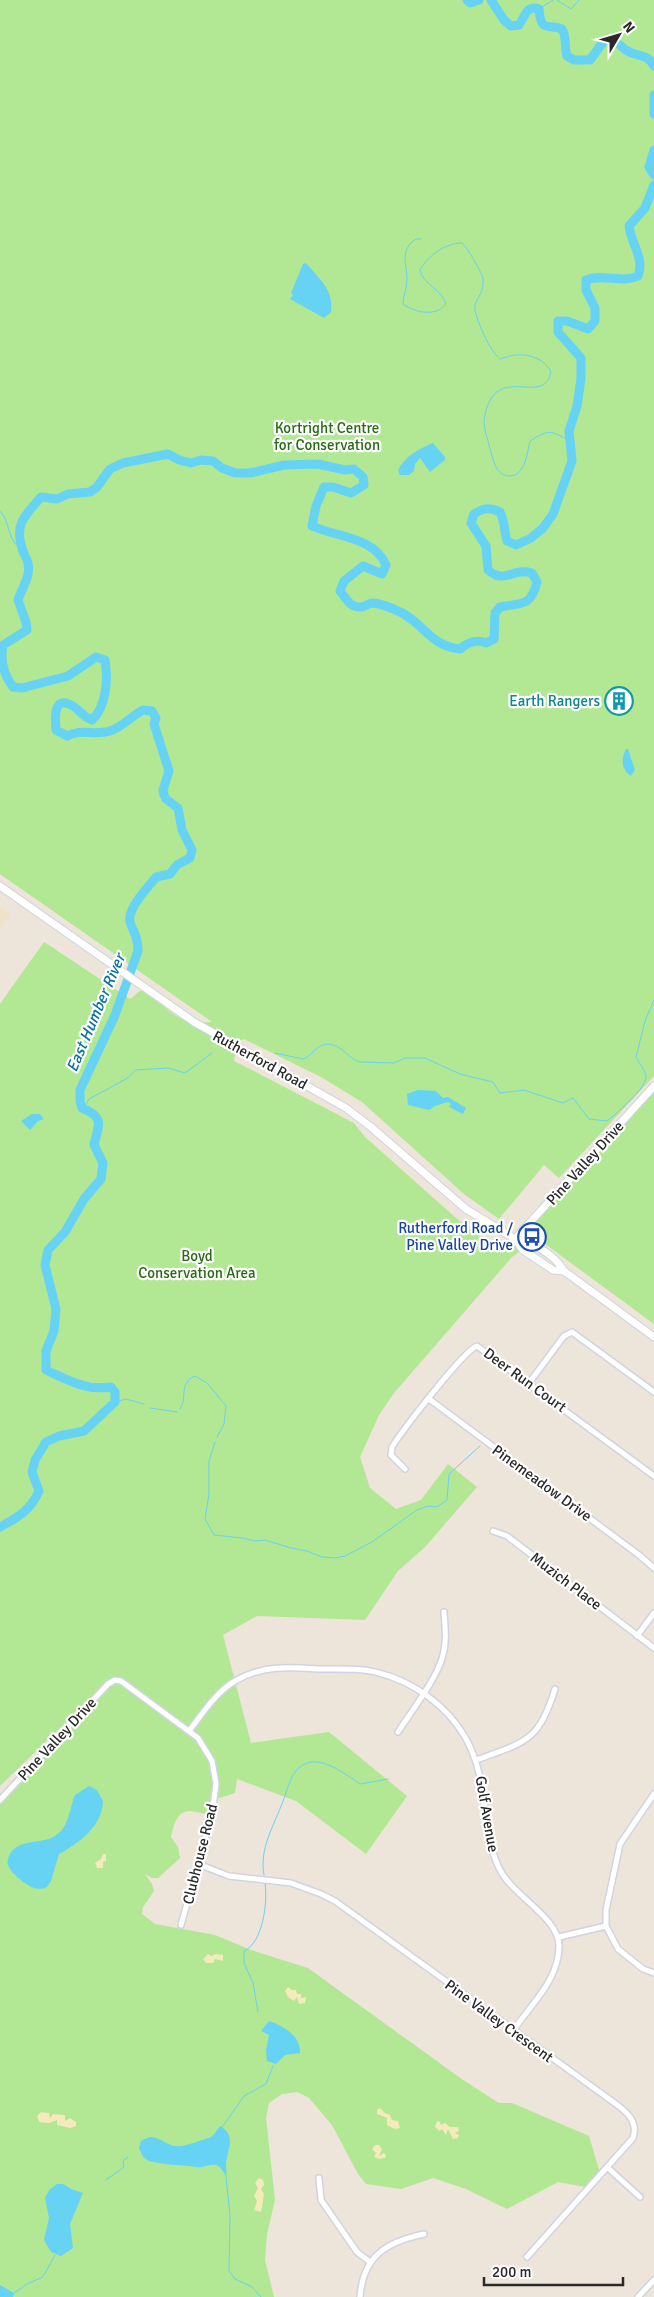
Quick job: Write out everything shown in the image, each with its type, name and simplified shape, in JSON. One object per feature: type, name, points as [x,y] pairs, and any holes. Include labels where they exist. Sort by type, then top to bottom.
[{"type":"main road","name":"Rutherford Road","points":[[0,886],[194,1022],[346,1108],[371,1127],[466,1209],[515,1239],[528,1242],[558,1260],[564,1271],[654,1337]]},
{"type":"main road","name":"Pine Valley Drive","points":[[515,1239],[654,1086]]},
{"type":"street","points":[[529,1383],[564,1336],[572,1332],[654,1392]]},
{"type":"street","name":"Deer Run Court","points":[[405,1469],[390,1452],[429,1399],[470,1350],[477,1346],[654,1476]]},
{"type":"street","name":"Pinemeadow Drive","points":[[429,1399],[640,1554],[654,1568]]},
{"type":"street","name":"Muzich Place","points":[[492,1531],[507,1536],[654,1648]]},
{"type":"street","points":[[398,1732],[437,1673],[446,1640],[444,1612]]},
{"type":"street","points":[[637,1636],[654,1614]]},
{"type":"street","name":"Golf Avenue","points":[[189,1731],[211,1700],[234,1681],[263,1669],[301,1668],[380,1673],[423,1693],[455,1722],[476,1760],[484,1795],[489,1838],[499,1868],[512,1888],[546,1919],[559,1937]]},
{"type":"street","name":"Clubhouse Road","points":[[116,1680],[121,1681],[198,1738],[207,1750],[214,1770],[216,1784],[212,1814],[182,1925]]},
{"type":"street","name":"Pine Valley Drive","points":[[0,1800],[108,1684],[116,1680]]},
{"type":"street","points":[[476,1760],[518,1744],[530,1736],[548,1713],[555,1689]]},
{"type":"street","points":[[654,1794],[620,1844],[606,1910],[606,1926],[618,1949],[643,1969],[654,1973]]},
{"type":"street","name":"Pine Valley Crescent","points":[[198,1864],[229,1876],[291,1883],[321,1894],[346,1909],[605,2096],[632,2119],[635,2128],[633,2138],[527,2257]]},
{"type":"street","points":[[513,2031],[556,1970],[559,1957],[559,1937],[606,1926]]},
{"type":"street","points":[[608,2168],[640,2196]]},
{"type":"street","points":[[319,2178],[318,2184],[321,2200],[357,2252],[370,2262]]},
{"type":"street","points":[[360,2297],[363,2279],[370,2262],[394,2243],[424,2234]]},
{"type":"street","points":[[638,2297],[654,2281]]},
{"type":"shaded area","points":[[0,907],[10,914],[0,928]]},
{"type":"green space","points":[[0,0],[654,0],[654,1076],[559,1178],[544,1165],[499,1219],[464,1194],[362,1102],[321,1077],[244,1039],[237,1042],[231,1050],[235,1055],[234,1061],[354,1123],[365,1137],[456,1218],[501,1253],[654,1092],[654,1324],[537,1238],[512,1257],[394,1393],[379,1415],[360,1457],[370,1488],[396,1509],[421,1500],[448,1464],[477,1487],[425,1547],[398,1571],[365,1620],[257,1616],[223,1635],[251,1743],[329,1732],[407,1796],[366,1854],[296,1801],[237,1779],[235,1793],[216,1799],[213,1811],[209,1815],[188,1812],[179,1816],[171,1837],[178,1847],[180,1858],[158,1878],[152,1878],[145,1874],[152,1884],[154,1891],[143,1907],[142,1914],[155,1924],[215,1935],[251,1950],[308,1968],[463,2080],[499,2103],[512,2103],[589,2136],[600,2173],[591,2188],[558,2182],[507,2209],[466,2189],[433,2178],[401,2189],[366,2184],[358,2174],[332,2125],[309,2098],[297,2092],[282,2094],[269,2103],[266,2118],[275,2200],[267,2234],[265,2260],[274,2297],[0,2297],[0,1798],[81,1708],[0,1786],[0,1004],[44,942],[130,999],[140,991],[151,991],[176,1016],[191,1021],[212,1022],[0,874]]},
{"type":"sand","points":[[103,1854],[106,1854],[106,1861],[103,1862],[103,1868],[97,1868],[95,1863],[101,1859]]},
{"type":"sand","points":[[208,1954],[211,1956],[216,1954],[223,1955],[223,1961],[215,1959],[213,1963],[206,1963],[203,1959]]},
{"type":"sand","points":[[288,1987],[296,1990],[297,1994],[301,1994],[301,1998],[306,1997],[305,2003],[299,2004],[297,1997],[294,2001],[288,1997],[285,1991]]},
{"type":"sand","points":[[380,2108],[390,2115],[392,2120],[398,2121],[400,2128],[395,2129],[387,2125],[387,2118],[377,2114],[377,2110]]},
{"type":"sand","points":[[41,2112],[49,2113],[50,2118],[53,2114],[65,2115],[65,2121],[70,2118],[76,2122],[76,2126],[70,2128],[57,2125],[57,2120],[49,2123],[39,2122],[37,2116]]},
{"type":"sand","points":[[437,2121],[441,2125],[445,2123],[450,2127],[458,2127],[459,2131],[455,2133],[459,2135],[458,2138],[453,2139],[448,2129],[446,2135],[442,2129],[439,2131],[435,2127]]},
{"type":"sand","points":[[375,2145],[379,2145],[382,2149],[379,2156],[384,2153],[386,2155],[385,2158],[379,2159],[374,2157],[376,2153],[372,2149]]},
{"type":"sand","points":[[259,2178],[263,2180],[264,2185],[261,2189],[264,2194],[261,2212],[254,2210],[257,2201],[254,2196],[258,2188],[255,2183]]},
{"type":"water","points":[[306,263],[324,285],[330,297],[331,312],[324,318],[290,299],[303,264]]},
{"type":"water","points":[[433,443],[445,457],[445,460],[430,472],[420,458],[415,464],[414,471],[409,475],[400,475],[398,470],[408,457]]},
{"type":"water","points":[[626,749],[628,749],[635,770],[631,776],[625,771],[623,764],[623,756]]},
{"type":"water","points":[[418,1090],[436,1091],[443,1098],[448,1097],[466,1108],[463,1114],[449,1107],[451,1104],[448,1102],[429,1110],[408,1105],[407,1094]]},
{"type":"water","points":[[32,1114],[40,1114],[44,1119],[38,1121],[30,1130],[21,1121]]},
{"type":"water","points":[[89,1786],[97,1790],[103,1801],[99,1819],[88,1833],[74,1845],[59,1854],[51,1881],[47,1887],[33,1888],[16,1876],[8,1866],[11,1852],[22,1844],[49,1839],[60,1832],[64,1827],[75,1795]]},
{"type":"water","points":[[269,2021],[290,2032],[295,2037],[300,2047],[300,2053],[285,2055],[276,2064],[267,2061],[266,2050],[269,2035],[261,2031]]},
{"type":"water","points":[[221,2126],[226,2130],[230,2139],[226,2177],[223,2171],[216,2165],[197,2167],[149,2161],[143,2157],[139,2148],[141,2141],[152,2137],[171,2145],[187,2145],[211,2137]]},
{"type":"water","points":[[57,2184],[63,2184],[83,2193],[70,2224],[73,2248],[61,2256],[51,2252],[44,2240],[49,2218],[45,2198],[50,2189]]},
{"type":"water","points":[[0,2285],[14,2293],[13,2297],[0,2297]]},
{"type":"waterway","name":"East Humber River","points":[[467,0],[470,3],[479,0]]},
{"type":"waterway","name":"East Humber River","points":[[491,0],[504,20],[511,26],[519,25],[526,12],[531,8],[539,9],[543,25],[562,29],[567,56],[574,60],[590,60],[603,42],[609,39],[630,52],[645,57],[654,66]]},
{"type":"waterway","points":[[539,9],[553,0]]},
{"type":"waterway","points":[[557,0],[571,9],[579,0]]},
{"type":"waterway","name":"East Humber River","points":[[654,95],[654,114]]},
{"type":"waterway","name":"East Humber River","points":[[654,150],[649,167],[654,175]]},
{"type":"waterway","name":"East Humber River","points":[[0,1527],[23,1513],[36,1498],[39,1491],[32,1472],[35,1460],[46,1442],[59,1436],[84,1431],[115,1402],[115,1392],[111,1387],[85,1386],[46,1370],[46,1351],[54,1331],[56,1309],[45,1265],[48,1250],[65,1232],[84,1199],[101,1179],[103,1163],[94,1145],[98,1123],[95,1115],[82,1108],[80,1090],[115,1015],[138,951],[137,940],[131,925],[131,913],[138,900],[156,877],[170,874],[177,865],[190,858],[192,850],[182,830],[178,808],[166,799],[164,795],[163,790],[169,771],[154,724],[156,718],[152,711],[143,710],[110,731],[99,733],[83,732],[67,736],[56,730],[57,709],[62,703],[73,706],[92,720],[97,714],[105,691],[105,660],[96,657],[68,676],[22,688],[13,687],[7,677],[2,662],[3,645],[27,630],[18,600],[29,568],[19,532],[23,520],[41,497],[57,499],[68,494],[90,492],[97,487],[110,469],[123,463],[168,454],[179,460],[191,463],[201,460],[213,461],[222,468],[235,473],[250,473],[284,465],[318,464],[345,470],[354,469],[363,477],[364,485],[351,493],[333,487],[324,487],[316,506],[312,526],[364,543],[373,549],[386,565],[382,574],[363,566],[344,581],[340,591],[346,599],[357,607],[372,603],[395,610],[414,621],[434,639],[450,647],[460,649],[472,642],[486,643],[494,639],[495,613],[500,607],[519,604],[528,600],[532,596],[537,582],[532,573],[519,572],[500,576],[488,570],[486,546],[471,523],[474,514],[480,510],[487,509],[500,512],[507,541],[516,545],[531,538],[543,528],[553,514],[572,461],[569,431],[577,406],[581,379],[581,358],[558,332],[558,321],[567,321],[588,329],[595,321],[595,308],[586,290],[586,280],[593,278],[625,279],[638,276],[640,269],[639,257],[629,226],[645,208],[654,185]]},
{"type":"waterway","points":[[421,239],[416,239],[407,248],[405,258],[407,280],[403,304],[413,310],[425,312],[437,311],[446,304],[441,294],[425,280],[420,270],[438,251],[449,245],[462,243],[478,266],[483,279],[483,287],[475,305],[475,310],[480,326],[493,351],[501,359],[515,355],[536,358],[542,361],[551,372],[547,382],[539,386],[509,387],[499,391],[491,399],[485,415],[484,427],[498,470],[508,476],[518,473],[524,464],[530,441],[541,434],[550,432],[570,441]]},
{"type":"waterway","points":[[0,511],[6,521],[11,537],[22,550]]},
{"type":"waterway","points":[[275,1053],[303,1059],[320,1046],[329,1044],[339,1047],[360,1062],[394,1063],[405,1058],[425,1058],[460,1074],[493,1082],[500,1093],[524,1090],[563,1103],[573,1098],[589,1119],[607,1121],[631,1100],[646,1080],[646,1075],[636,1057],[645,1021],[654,1000]]},
{"type":"waterway","points":[[84,1108],[89,1099],[126,1079],[136,1070],[168,1068],[185,1073],[212,1053]]},
{"type":"waterway","points":[[180,1409],[185,1387],[190,1379],[195,1376],[207,1383],[226,1406],[224,1424],[217,1437]]},
{"type":"waterway","points":[[115,1402],[126,1399],[144,1404]]},
{"type":"waterway","points":[[150,1408],[177,1412]]},
{"type":"waterway","points":[[215,1442],[209,1461],[209,1494],[205,1519],[214,1535],[255,1541],[265,1540],[322,1557],[335,1558],[345,1556],[372,1542],[417,1510],[428,1506],[437,1507],[447,1500],[449,1474],[480,1446]]},
{"type":"waterway","points":[[264,1875],[263,1865],[268,1837],[291,1779],[301,1766],[307,1763],[320,1762],[342,1772],[360,1784],[388,1779]]},
{"type":"waterway","points":[[258,2012],[253,1983],[244,1963],[244,1951],[256,1940],[260,1931],[265,1910],[265,1883]]},
{"type":"waterway","points":[[223,2126],[244,2096],[266,2084],[273,2066]]},
{"type":"waterway","points":[[106,2180],[124,2167],[123,2161],[128,2157]]},
{"type":"waterway","points":[[226,2177],[230,2215],[229,2271],[235,2279],[252,2287],[261,2297]]},
{"type":"waterway","points":[[14,2293],[27,2284],[43,2277],[55,2255]]},
{"type":"place","name":"Earth Rangers","points":[[619,701]]},
{"type":"place","name":"Rutherford Road / Pine Valley Drive","points":[[532,1237]]},
{"type":"park label","name":"Kortright Centre for Conservation","points":[[327,436]]},
{"type":"park label","name":"Boyd Conservation Area","points":[[197,1264]]}]
